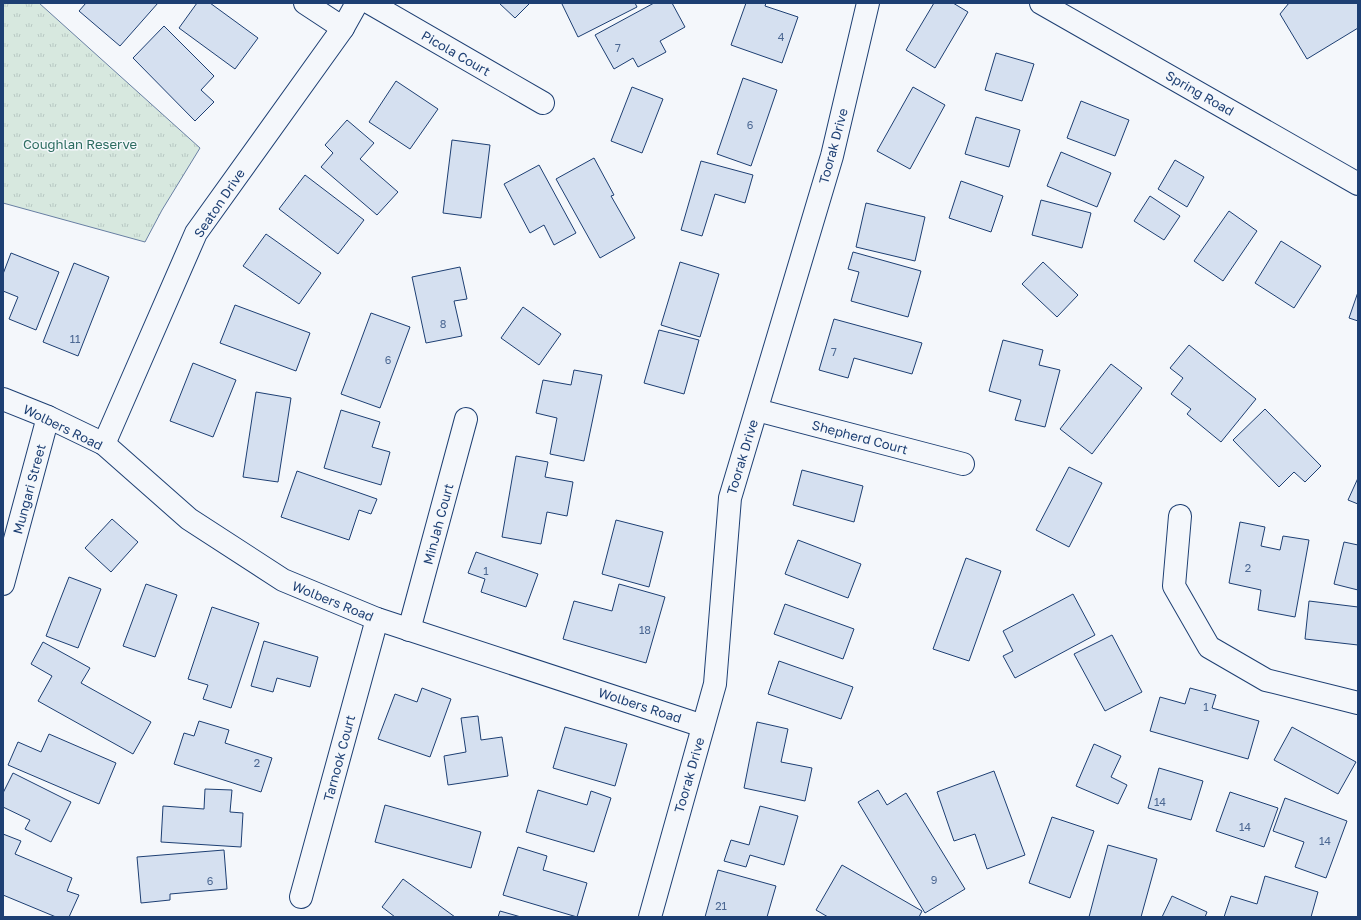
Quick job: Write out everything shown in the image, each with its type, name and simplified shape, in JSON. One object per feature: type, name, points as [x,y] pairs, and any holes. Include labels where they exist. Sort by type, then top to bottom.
[{"type":"street","points":[[305,3],[344,28]]},
{"type":"street","name":"Seaton Drive","points":[[104,444],[196,232],[344,28],[357,3]]},
{"type":"street","name":"Picola Court","points":[[370,3],[543,103]]},
{"type":"street","name":"Toorak Drive","points":[[650,917],[715,684],[730,498],[832,156],[868,3]]},
{"type":"street","name":"Spring Road","points":[[1041,3],[1358,184]]},
{"type":"street","name":"Wolbers Road","points":[[3,398],[48,417],[104,444],[189,519],[283,580],[377,619],[703,726]]},
{"type":"street","name":"Shepherd Court","points":[[757,410],[963,464]]},
{"type":"street","name":"Mungari Street","points":[[3,584],[48,417]]},
{"type":"street","name":"MinJah Court","points":[[409,630],[466,419]]},
{"type":"street","points":[[1180,516],[1174,586],[1209,647],[1266,680],[1358,703]]},
{"type":"street","name":"Tarnook Court","points":[[301,897],[377,619]]},
{"type":"green space","name":"Coughlan Reserve","points":[[3,3],[39,3],[200,148],[162,210],[145,242],[3,203]]},
{"type":"building","points":[[86,3],[158,3],[120,46],[79,11]]},
{"type":"building","points":[[197,3],[210,3],[258,38],[235,69],[179,28]]},
{"type":"building","points":[[499,3],[530,3],[515,18]]},
{"type":"building","points":[[635,3],[637,7],[578,37],[562,4]]},
{"type":"building","points":[[654,3],[672,3],[685,27],[660,41],[666,52],[638,67],[633,58],[614,69],[595,35]]},
{"type":"building","points":[[746,3],[766,3],[765,6],[798,17],[782,63],[731,45]]},
{"type":"building","points":[[934,3],[953,3],[968,12],[935,68],[906,50]]},
{"type":"building","points":[[1289,3],[1358,3],[1358,28],[1307,59],[1280,14]]},
{"type":"building","points":[[164,26],[214,76],[201,90],[214,102],[195,121],[133,58]]},
{"type":"building","points":[[996,53],[1034,64],[1022,101],[985,90]]},
{"type":"building","points":[[743,78],[777,90],[751,166],[717,154]]},
{"type":"building","points":[[396,81],[438,109],[410,149],[369,122]]},
{"type":"building","points":[[632,87],[663,99],[642,153],[611,141]]},
{"type":"building","points":[[913,87],[945,105],[910,169],[877,151]]},
{"type":"building","points":[[1081,101],[1129,120],[1115,156],[1067,138]]},
{"type":"building","points":[[976,117],[1020,130],[1009,167],[965,154]]},
{"type":"building","points":[[347,120],[374,143],[360,159],[398,192],[377,215],[321,167],[333,153],[325,145]]},
{"type":"building","points":[[452,140],[490,145],[481,218],[443,213]]},
{"type":"building","points":[[1061,152],[1111,173],[1097,207],[1047,186]]},
{"type":"building","points":[[594,158],[614,195],[611,196],[635,238],[600,258],[556,179]]},
{"type":"building","points":[[1175,160],[1204,177],[1187,207],[1158,189]]},
{"type":"building","points":[[701,161],[753,175],[745,203],[715,194],[702,236],[681,230]]},
{"type":"building","points":[[539,165],[576,233],[554,245],[544,225],[530,233],[504,184]]},
{"type":"building","points":[[305,175],[364,220],[338,254],[279,209]]},
{"type":"building","points":[[961,181],[1003,196],[991,232],[949,218]]},
{"type":"building","points":[[1150,196],[1180,216],[1164,240],[1134,221]]},
{"type":"building","points":[[1041,200],[1091,213],[1082,248],[1032,235]]},
{"type":"building","points":[[866,203],[925,217],[915,261],[856,247]]},
{"type":"building","points":[[1229,211],[1257,231],[1223,281],[1194,261]]},
{"type":"building","points":[[266,234],[321,273],[299,304],[243,266]]},
{"type":"building","points":[[1281,241],[1321,266],[1294,308],[1255,283]]},
{"type":"building","points":[[853,252],[921,271],[908,317],[851,301],[859,272],[848,269]]},
{"type":"building","points":[[11,253],[59,272],[36,330],[9,319],[18,297],[3,291],[3,274]]},
{"type":"building","points":[[680,262],[719,274],[700,337],[661,325]]},
{"type":"building","points":[[1043,262],[1078,295],[1057,317],[1022,284]]},
{"type":"building","points":[[74,263],[109,277],[78,356],[43,342]]},
{"type":"building","points":[[460,267],[467,299],[454,301],[462,336],[426,343],[412,277]]},
{"type":"building","points":[[1358,292],[1358,321],[1349,318]]},
{"type":"building","points":[[235,305],[310,333],[296,371],[220,343]]},
{"type":"building","points":[[523,307],[561,334],[539,365],[501,338]]},
{"type":"building","points":[[371,313],[410,327],[380,408],[341,394]]},
{"type":"building","points":[[834,319],[922,343],[912,374],[854,358],[848,378],[819,370]]},
{"type":"building","points":[[659,330],[699,340],[684,394],[644,383]]},
{"type":"building","points":[[1003,340],[1043,350],[1039,365],[1060,370],[1045,427],[1015,420],[1021,400],[989,391]]},
{"type":"building","points":[[1189,345],[1256,399],[1221,442],[1187,414],[1191,409],[1171,394],[1183,378],[1170,368]]},
{"type":"building","points":[[193,363],[236,380],[213,437],[170,421]]},
{"type":"building","points":[[1111,364],[1142,388],[1092,454],[1060,429]]},
{"type":"building","points":[[574,370],[602,375],[584,461],[550,454],[557,418],[536,413],[543,380],[571,385]]},
{"type":"building","points":[[256,392],[291,398],[278,482],[243,477]]},
{"type":"building","points":[[1265,409],[1321,466],[1305,482],[1294,472],[1279,487],[1233,440]]},
{"type":"building","points":[[341,410],[380,422],[372,447],[390,452],[381,485],[324,468]]},
{"type":"building","points":[[516,456],[548,462],[545,477],[573,482],[567,516],[547,512],[541,544],[502,537]]},
{"type":"building","points":[[1069,467],[1102,483],[1069,547],[1036,530]]},
{"type":"building","points":[[802,470],[863,486],[854,522],[793,505]]},
{"type":"building","points":[[297,471],[377,499],[371,514],[359,510],[349,540],[281,517]]},
{"type":"building","points":[[1358,478],[1358,504],[1348,500]]},
{"type":"building","points":[[112,519],[138,542],[111,572],[85,548]]},
{"type":"building","points":[[616,520],[663,532],[649,587],[602,574]]},
{"type":"building","points":[[1240,522],[1265,527],[1261,546],[1280,550],[1283,536],[1309,540],[1295,617],[1258,610],[1261,590],[1229,583]]},
{"type":"building","points":[[798,540],[861,564],[848,598],[785,574]]},
{"type":"building","points":[[1344,542],[1358,545],[1358,590],[1334,584]]},
{"type":"building","points":[[476,552],[538,574],[526,607],[481,592],[485,579],[468,573]]},
{"type":"building","points":[[966,558],[1001,571],[969,661],[933,649]]},
{"type":"building","points":[[69,577],[101,589],[78,648],[46,636]]},
{"type":"building","points":[[146,584],[177,595],[155,657],[123,646]]},
{"type":"building","points":[[619,584],[665,597],[646,663],[563,639],[574,601],[612,611]]},
{"type":"building","points":[[1073,594],[1095,635],[1015,678],[1003,656],[1013,651],[1003,631]]},
{"type":"building","points":[[1309,601],[1358,607],[1358,645],[1305,639]]},
{"type":"building","points":[[785,604],[854,629],[843,659],[774,634]]},
{"type":"building","points":[[212,607],[259,623],[231,708],[203,699],[208,685],[188,679]]},
{"type":"building","points":[[1112,635],[1142,692],[1105,711],[1074,654]]},
{"type":"building","points":[[264,641],[318,657],[310,687],[277,678],[273,692],[251,686]]},
{"type":"building","points":[[43,642],[90,668],[81,683],[151,722],[133,754],[38,701],[52,676],[31,664]]},
{"type":"building","points":[[779,661],[853,687],[841,719],[768,694]]},
{"type":"building","points":[[422,688],[451,699],[430,757],[378,739],[395,694],[417,702]]},
{"type":"building","points":[[1190,688],[1216,695],[1212,708],[1259,721],[1248,759],[1150,731],[1160,697],[1185,704]]},
{"type":"building","points":[[478,716],[481,740],[502,737],[508,776],[448,785],[444,756],[466,752],[461,718]]},
{"type":"building","points":[[199,721],[229,730],[225,743],[272,758],[261,792],[174,764],[184,733],[194,736]]},
{"type":"building","points":[[757,722],[788,729],[781,762],[812,768],[805,801],[744,788]]},
{"type":"building","points":[[565,727],[627,744],[615,786],[553,768]]},
{"type":"building","points":[[1292,727],[1356,762],[1338,794],[1274,760]]},
{"type":"building","points":[[49,734],[116,763],[99,804],[8,765],[18,742],[41,752]]},
{"type":"building","points":[[1094,744],[1121,756],[1111,777],[1127,785],[1118,804],[1076,786]]},
{"type":"building","points":[[1159,768],[1203,781],[1191,820],[1148,808]]},
{"type":"building","points":[[994,771],[1025,855],[987,869],[975,834],[954,841],[937,792]]},
{"type":"building","points":[[13,773],[71,802],[51,842],[25,829],[30,820],[3,807],[3,793]]},
{"type":"building","points":[[205,789],[232,790],[230,812],[243,813],[241,847],[161,842],[163,806],[204,809]]},
{"type":"building","points":[[538,790],[587,805],[591,791],[611,798],[594,852],[526,832]]},
{"type":"building","points":[[878,790],[887,805],[906,793],[965,889],[925,913],[858,802]]},
{"type":"building","points":[[1230,792],[1278,808],[1264,847],[1216,831]]},
{"type":"building","points":[[1285,798],[1347,821],[1326,878],[1295,867],[1304,842],[1273,831]]},
{"type":"building","points":[[385,805],[481,832],[471,868],[375,842]]},
{"type":"building","points":[[760,806],[798,816],[784,865],[750,855],[746,867],[724,861],[731,840],[749,845]]},
{"type":"building","points":[[1052,817],[1094,831],[1070,898],[1029,883]]},
{"type":"building","points":[[3,834],[21,841],[15,854],[72,878],[67,891],[79,895],[69,917],[56,917],[3,895]]},
{"type":"building","points":[[1108,845],[1157,859],[1141,917],[1089,917]]},
{"type":"building","points":[[518,847],[547,856],[543,870],[587,883],[577,917],[503,895]]},
{"type":"building","points":[[224,850],[227,889],[170,894],[170,900],[141,903],[137,857]]},
{"type":"building","points":[[842,865],[922,911],[919,917],[828,917],[816,910]]},
{"type":"building","points":[[718,870],[776,886],[767,917],[705,917]]},
{"type":"building","points":[[1265,876],[1318,892],[1311,917],[1224,917],[1231,896],[1257,904]]},
{"type":"building","points":[[403,879],[455,917],[395,917],[382,907]]},
{"type":"building","points":[[1172,896],[1207,912],[1205,917],[1162,917]]},
{"type":"building","points":[[500,911],[521,917],[498,917]]}]
